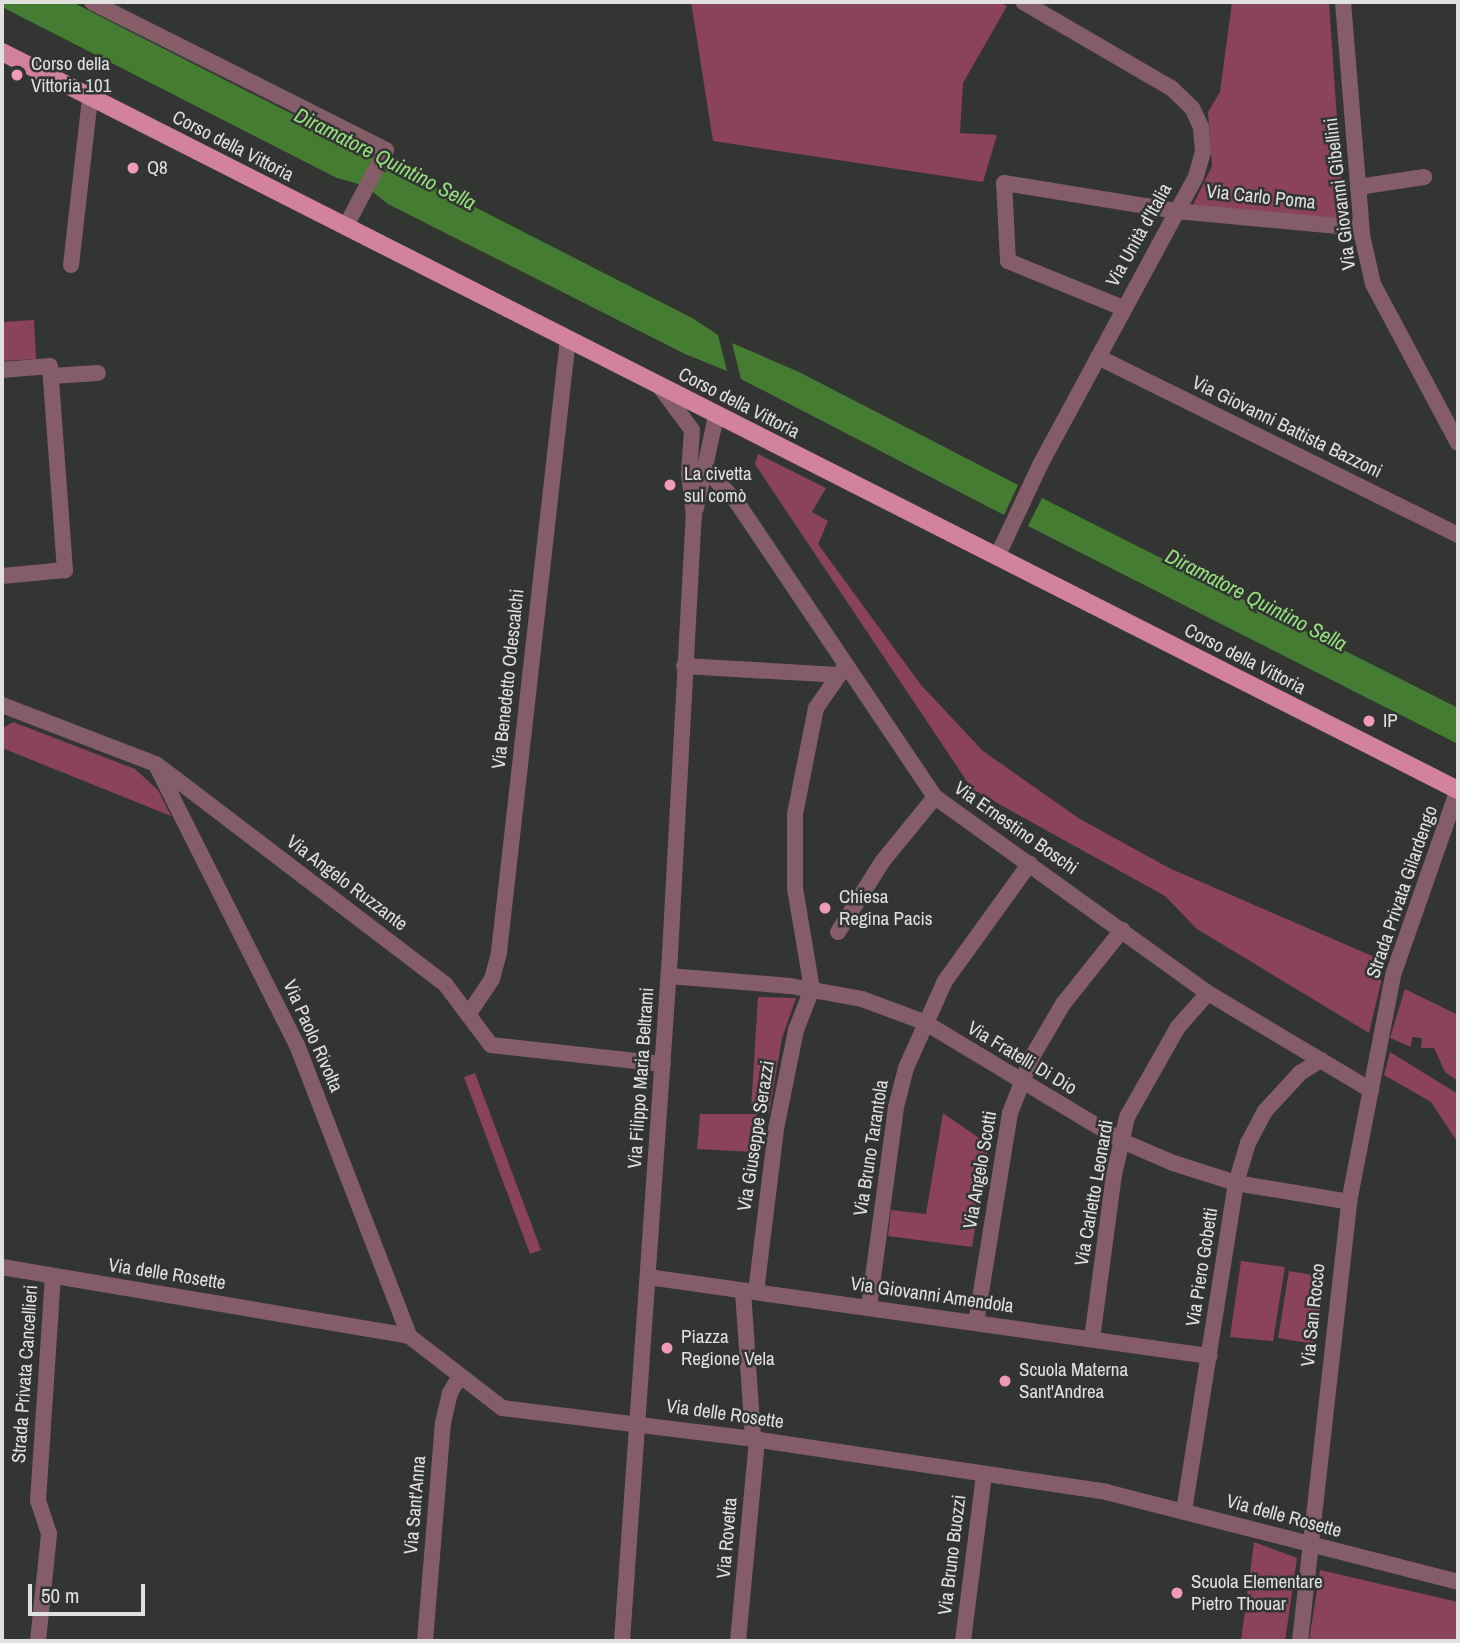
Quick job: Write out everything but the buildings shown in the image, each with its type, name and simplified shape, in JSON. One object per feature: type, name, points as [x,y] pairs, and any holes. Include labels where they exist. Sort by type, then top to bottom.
[{"type":"main road","name":"Corso della Vittoria","points":[[2,52],[1458,789]]},
{"type":"street","points":[[92,2],[382,156],[346,226]]},
{"type":"street","name":"Via Unità d'Italia","points":[[997,557],[1123,308],[1176,211],[1203,152],[1201,127],[1192,108],[1171,88],[1023,2]]},
{"type":"street","name":"Via Giovanni Gibellini","points":[[1343,2],[1358,187],[1373,284],[1458,443]]},
{"type":"street","points":[[71,265],[90,98]]},
{"type":"street","points":[[1358,187],[1424,177]]},
{"type":"street","name":"Via Carlo Poma","points":[[1123,308],[1008,261],[1004,183],[1176,211],[1348,227]]},
{"type":"street","name":"Via Benedetto Odescalchi","points":[[468,1015],[492,979],[499,952],[568,339]]},
{"type":"street","name":"Via Giovanni Battista Bazzoni","points":[[1098,357],[1458,535]]},
{"type":"street","points":[[2,370],[50,366],[65,570],[2,576]]},
{"type":"street","points":[[51,376],[98,373]]},
{"type":"street","points":[[658,385],[692,430]]},
{"type":"street","name":"Via Filippo Maria Beltrami","points":[[622,1641],[669,976],[694,517],[689,474],[692,430],[711,413]]},
{"type":"street","name":"Via Filippo Maria Beltrami","points":[[694,517],[706,470],[711,413]]},
{"type":"street","name":"Via Ernestino Boschi","points":[[706,470],[736,501],[842,670],[935,797],[1208,993],[1371,1090]]},
{"type":"street","points":[[684,666],[842,670]]},
{"type":"street","points":[[812,989],[795,888],[795,814],[816,708],[842,670]]},
{"type":"street","name":"Via Angelo Ruzzante","points":[[2,705],[156,764],[444,984],[491,1045],[663,1064]]},
{"type":"street","name":"Via Paolo Rivolta","points":[[156,764],[297,1045],[409,1336]]},
{"type":"street","name":"Strada Privata Gilardengo","points":[[1371,1090],[1393,975],[1458,789]]},
{"type":"street","points":[[838,932],[882,862],[935,797]]},
{"type":"street","name":"Via Bruno Tarantola","points":[[869,1307],[896,1107],[924,1022],[966,946],[1030,863]]},
{"type":"street","name":"Via Angelo Scotti","points":[[976,1323],[1010,1113],[1022,1083],[1063,1004],[1122,930]]},
{"type":"street","name":"Via Fratelli Di Dio","points":[[669,976],[812,989],[862,999],[924,1022],[1122,1141],[1236,1183],[1349,1202]]},
{"type":"street","name":"Via Giuseppe Serazzi","points":[[755,1439],[749,1292],[776,1129],[796,1030],[812,989]]},
{"type":"street","name":"Via Carletto Leonardi","points":[[1092,1339],[1127,1117],[1151,1068],[1178,1027],[1208,993]]},
{"type":"street","name":"Via Piero Gobetti","points":[[1184,1511],[1236,1183],[1248,1143],[1265,1111],[1300,1073],[1321,1060]]},
{"type":"street","name":"Via San Rocco","points":[[1300,1641],[1349,1202],[1371,1090]]},
{"type":"street","name":"Via delle Rosette","points":[[2,1267],[409,1336],[502,1408],[755,1439],[1105,1492],[1458,1582]]},
{"type":"street","name":"Strada Privata Cancellieri","points":[[38,1641],[49,1534],[38,1501],[53,1276]]},
{"type":"street","name":"Via Giovanni Amendola","points":[[648,1277],[1209,1356]]},
{"type":"street","name":"Via Sant'Anna","points":[[425,1641],[443,1423],[450,1393],[460,1376]]},
{"type":"street","name":"Via Rovetta","points":[[738,1641],[755,1439]]},
{"type":"street","name":"Via Bruno Buozzi","points":[[963,1641],[984,1474]]},
{"type":"shaded area","points":[[2,2],[72,2],[355,146],[375,160],[362,185],[337,178],[2,7]]},
{"type":"shaded area","points":[[691,2],[999,2],[1007,6],[963,83],[960,133],[997,135],[983,182],[713,141]]},
{"type":"shaded area","points":[[1232,2],[1329,2],[1344,222],[1193,205],[1212,166],[1208,112],[1220,92]]},
{"type":"shaded area","points":[[382,164],[408,173],[694,319],[718,335],[727,371],[685,354],[388,204],[369,189]]},
{"type":"shaded area","points":[[34,320],[36,359],[2,361],[2,322]]},
{"type":"shaded area","points":[[732,343],[799,372],[1018,485],[1004,515],[741,379]]},
{"type":"shaded area","points":[[758,454],[826,488],[812,512],[828,521],[818,544],[921,685],[983,751],[1080,819],[1169,868],[1379,959],[1381,982],[1369,1033],[1197,929],[1165,896],[972,789],[755,464]]},
{"type":"shaded area","points":[[1042,498],[1458,708],[1458,744],[1028,526]]},
{"type":"shaded area","points":[[13,722],[135,769],[158,790],[171,816],[2,748],[2,728]]},
{"type":"shaded area","points":[[1405,989],[1458,1015],[1458,1081],[1445,1072],[1434,1048],[1421,1048],[1422,1038],[1412,1037],[1411,1047],[1390,1038]]},
{"type":"shaded area","points":[[758,997],[796,998],[782,1038],[769,1113],[751,1110]]},
{"type":"shaded area","points":[[1390,1052],[1458,1094],[1458,1143],[1431,1102],[1384,1075]]},
{"type":"shaded area","points":[[475,1073],[541,1250],[530,1254],[464,1077]]},
{"type":"shaded area","points":[[943,1113],[989,1145],[972,1247],[888,1236],[891,1210],[926,1214]]},
{"type":"shaded area","points":[[700,1114],[757,1114],[754,1152],[697,1149]]},
{"type":"shaded area","points":[[1241,1261],[1285,1267],[1273,1341],[1230,1337]]},
{"type":"shaded area","points":[[1289,1271],[1325,1277],[1314,1344],[1278,1338]]},
{"type":"shaded area","points":[[1254,1542],[1297,1558],[1285,1641],[1241,1641]]},
{"type":"shaded area","points":[[1320,1570],[1458,1602],[1458,1641],[1309,1641]]},
{"type":"place","name":"Corso della Vittoria 101","points":[[17,75]]},
{"type":"place","name":"Q8","points":[[133,168]]},
{"type":"place","name":"La civetta sul comò","points":[[670,485]]},
{"type":"place","name":"IP","points":[[1369,721]]},
{"type":"place","name":"Chiesa Regina Pacis","points":[[825,908]]},
{"type":"place","name":"Piazza Regione Vela","points":[[667,1348]]},
{"type":"place","name":"Scuola Materna Sant'Andrea","points":[[1005,1381]]},
{"type":"place","name":"Scuola Elementare Pietro Thouar","points":[[1177,1593]]},
{"type":"water label","name":"Diramatore Quintino Sella","points":[[385,159]]},
{"type":"water label","name":"Diramatore Quintino Sella","points":[[1256,600]]}]
